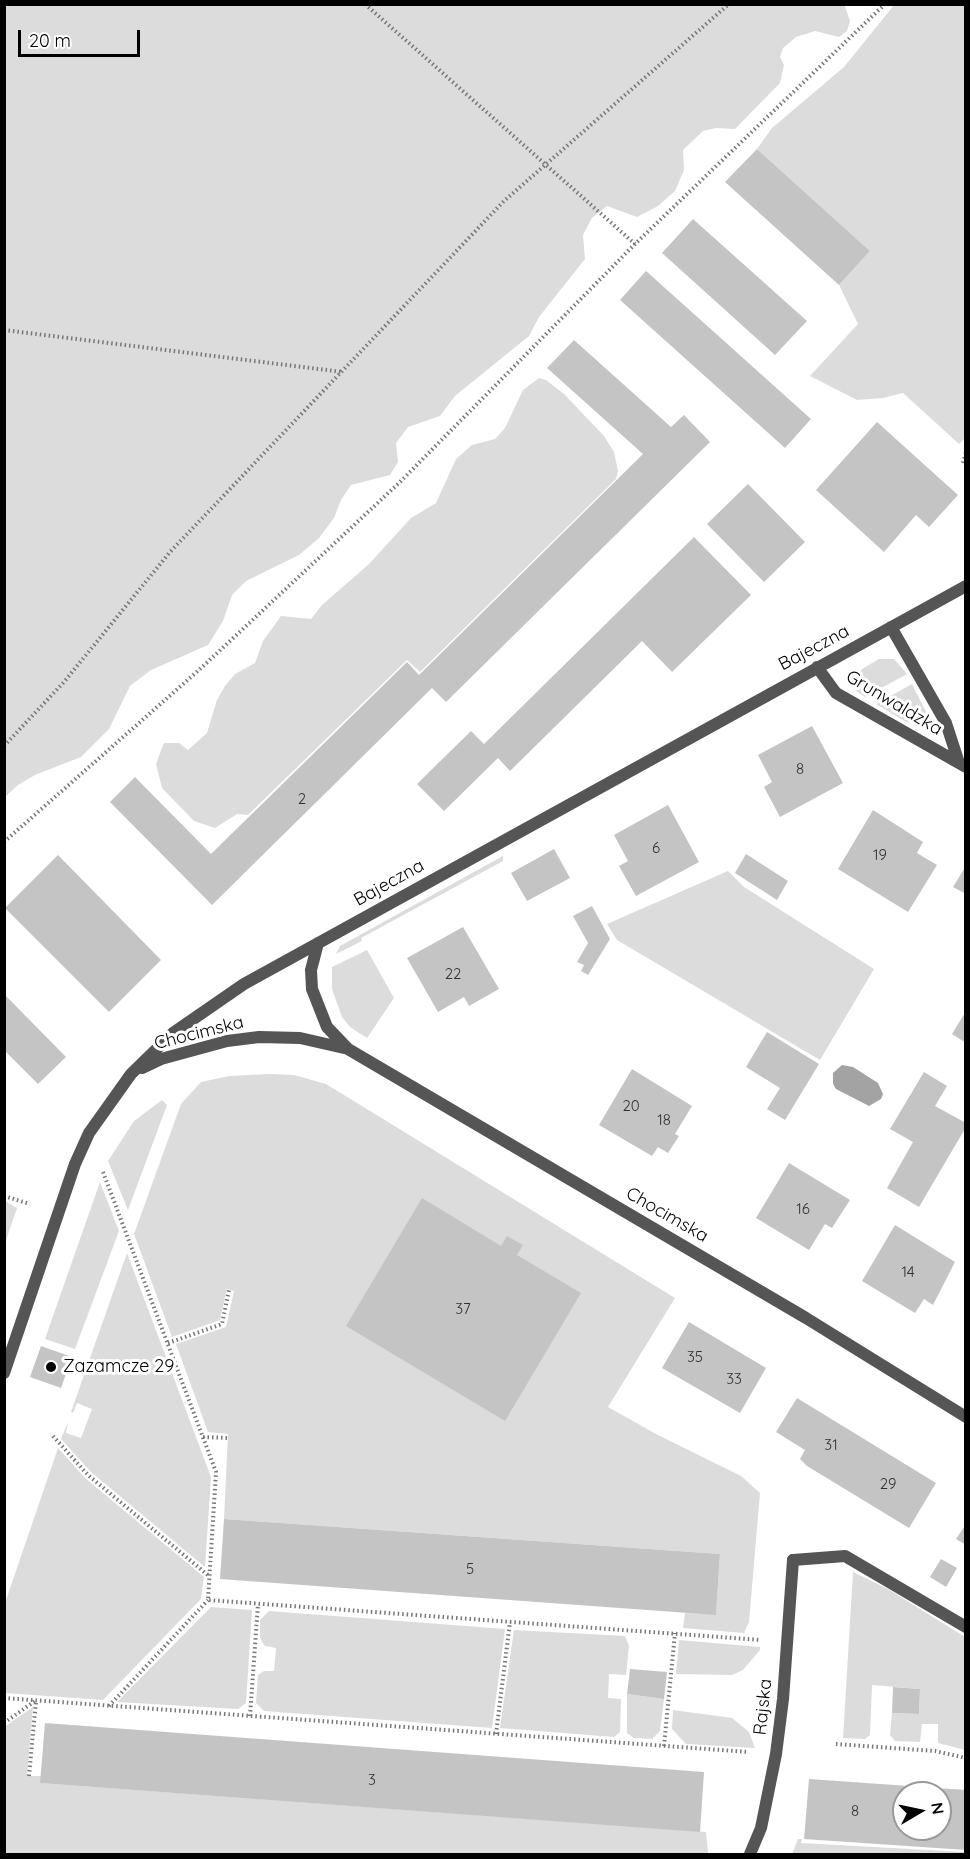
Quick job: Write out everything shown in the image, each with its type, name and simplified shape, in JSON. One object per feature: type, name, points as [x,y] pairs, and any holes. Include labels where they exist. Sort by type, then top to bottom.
[{"type":"street","name":"Bajeczna","points":[[4,1373],[75,1164],[99,1116],[131,1074],[173,1033],[244,984],[966,586]]},
{"type":"street","name":"Grunwaldzka","points":[[891,627],[946,723],[962,765]]},
{"type":"street","name":"Grunwaldzka","points":[[817,667],[836,693],[962,765]]},
{"type":"street","name":"Chocimska","points":[[318,943],[312,970],[312,989],[327,1027],[348,1049],[806,1318],[966,1418]]},
{"type":"street","name":"Chocimska","points":[[131,1074],[161,1059],[227,1041],[260,1036],[300,1038],[348,1049]]},
{"type":"street","name":"Rajska","points":[[750,1854],[761,1828],[776,1754],[788,1642],[793,1560],[845,1556],[966,1627]]},
{"type":"path","points":[[365,4],[635,244]]},
{"type":"path","points":[[4,746],[64,682],[170,552],[504,201],[729,4]]},
{"type":"path","points":[[4,842],[199,670],[399,483],[635,244],[885,4]]},
{"type":"path","points":[[4,330],[343,372]]},
{"type":"path","points":[[963,463],[966,452]]},
{"type":"path","points":[[100,1165],[216,1472],[208,1600],[109,1706]]},
{"type":"path","points":[[4,1196],[30,1204]]},
{"type":"path","points":[[168,1343],[222,1324],[229,1290]]},
{"type":"path","points":[[53,1436],[88,1475],[210,1577]]},
{"type":"path","points":[[203,1437],[228,1438]]},
{"type":"path","points":[[208,1600],[788,1642]]},
{"type":"path","points":[[250,1716],[258,1604]]},
{"type":"path","points":[[496,1734],[510,1622]]},
{"type":"path","points":[[664,1746],[675,1633]]},
{"type":"path","points":[[4,1698],[776,1754]]},
{"type":"path","points":[[4,1724],[36,1701]]},
{"type":"path","points":[[29,1776],[36,1701]]},
{"type":"path","points":[[836,1744],[935,1751],[966,1758]]},
{"type":"shaded area","points":[[5,4],[844,4],[850,21],[847,31],[839,37],[815,31],[796,37],[783,48],[780,57],[784,65],[780,83],[735,129],[716,128],[703,131],[683,150],[684,170],[675,191],[658,206],[637,217],[607,206],[592,218],[583,235],[585,259],[539,317],[529,336],[455,396],[440,416],[408,427],[396,443],[398,462],[390,475],[351,485],[341,500],[334,518],[319,538],[299,555],[246,581],[232,595],[223,621],[208,645],[151,670],[130,686],[109,729],[81,757],[35,775],[18,785],[5,797]]},
{"type":"shaded area","points":[[894,5],[965,5],[966,437],[959,444],[903,393],[883,398],[857,400],[810,376],[858,324],[839,285],[870,251],[757,149],[772,128],[844,67]]},
{"type":"shaded area","points":[[539,378],[546,380],[564,394],[604,436],[614,452],[618,471],[616,479],[420,672],[407,660],[248,815],[237,814],[215,828],[194,821],[162,788],[156,764],[164,743],[179,743],[188,750],[207,733],[217,700],[225,686],[235,674],[255,663],[263,641],[281,616],[311,619],[322,605],[369,564],[411,518],[436,503],[456,459],[472,445],[495,439],[505,428],[523,390]]},
{"type":"shaded area","points":[[879,659],[894,659],[907,674],[865,697],[856,691],[855,679],[862,669]]},
{"type":"shaded area","points":[[912,684],[926,712],[921,722],[906,722],[876,704]]},
{"type":"shaded area","points":[[503,856],[503,861],[361,938],[362,941],[336,954],[340,946]]},
{"type":"shaded area","points":[[728,871],[744,887],[874,969],[820,1060],[617,940],[607,924]]},
{"type":"shaded area","points":[[367,950],[394,998],[367,1038],[350,1027],[342,1017],[332,989],[332,967]]},
{"type":"shaded area","points":[[842,1065],[853,1067],[878,1083],[883,1094],[881,1099],[869,1106],[836,1089],[833,1084],[833,1073]]},
{"type":"shaded area","points":[[294,1075],[326,1084],[675,1298],[608,1407],[656,1434],[741,1476],[760,1493],[749,1622],[744,1633],[683,1628],[685,1613],[716,1614],[720,1554],[224,1519],[228,1434],[208,1432],[176,1344],[226,1327],[234,1291],[227,1289],[220,1320],[172,1337],[134,1234],[181,1104],[201,1082],[229,1076]]},
{"type":"shaded area","points":[[162,1100],[167,1105],[128,1210],[108,1161],[134,1121]]},
{"type":"shaded area","points":[[100,1182],[119,1231],[75,1349],[45,1339]]},
{"type":"shaded area","points":[[4,1201],[17,1208],[5,1243]]},
{"type":"shaded area","points":[[127,1253],[211,1477],[205,1567],[91,1472],[61,1439],[68,1422],[66,1433],[81,1438],[92,1409],[77,1403],[73,1413],[71,1412]]},
{"type":"shaded area","points":[[58,1448],[85,1478],[204,1577],[201,1599],[103,1700],[5,1693],[5,1603]]},
{"type":"shaded area","points":[[853,1572],[888,1589],[965,1637],[965,1750],[938,1743],[938,1724],[922,1724],[920,1742],[895,1741],[890,1735],[892,1713],[919,1714],[920,1689],[872,1685],[870,1735],[865,1739],[843,1738]]},
{"type":"shaded area","points":[[211,1607],[252,1610],[246,1703],[238,1709],[117,1702]]},
{"type":"shaded area","points":[[269,1611],[505,1629],[492,1728],[264,1711],[256,1703],[258,1675],[264,1671],[274,1671],[276,1648],[265,1646],[260,1638],[260,1620]]},
{"type":"shaded area","points":[[514,1630],[625,1636],[629,1646],[626,1675],[609,1674],[608,1698],[621,1699],[620,1732],[614,1737],[500,1728]]},
{"type":"shaded area","points":[[679,1640],[760,1647],[760,1650],[743,1670],[732,1675],[676,1674]]},
{"type":"shaded area","points":[[627,1694],[664,1699],[660,1731],[652,1739],[634,1738],[627,1733]]},
{"type":"shaded area","points":[[33,1707],[27,1776],[41,1776],[41,1783],[706,1832],[708,1852],[707,1854],[5,1854],[4,1727]]},
{"type":"shaded area","points":[[673,1710],[732,1718],[749,1732],[755,1748],[686,1744],[672,1729]]},
{"type":"shaded area","points":[[798,1839],[802,1839],[801,1843],[965,1852],[965,1854],[792,1854]]},
{"type":"building","points":[[757,149],[870,251],[839,285],[725,182]]},
{"type":"building","points":[[693,219],[807,321],[775,355],[662,253]]},
{"type":"building","points":[[646,271],[811,419],[785,448],[620,300]]},
{"type":"building","points":[[574,340],[671,427],[684,415],[710,442],[446,702],[432,688],[212,905],[110,802],[135,777],[211,854],[407,662],[419,675],[643,454],[547,368]]},
{"type":"building","points":[[877,422],[958,495],[929,527],[916,515],[884,552],[816,490]]},
{"type":"building","points":[[748,484],[805,542],[764,582],[707,524]]},
{"type":"building","points":[[694,537],[751,595],[672,672],[642,641],[510,771],[498,758],[444,811],[417,784],[471,731],[484,744]]},
{"type":"building","points":[[812,726],[843,783],[780,817],[764,787],[772,782],[758,755]]},
{"type":"building","points":[[668,805],[699,862],[636,896],[619,866],[628,861],[614,835]]},
{"type":"building","points":[[873,810],[923,842],[917,853],[937,865],[908,912],[838,869]]},
{"type":"building","points":[[554,849],[570,878],[527,901],[511,873]]},
{"type":"building","points":[[746,854],[788,881],[777,900],[735,873]]},
{"type":"building","points":[[58,855],[161,960],[109,1012],[5,908]]},
{"type":"building","points":[[966,866],[966,894],[953,887]]},
{"type":"building","points":[[592,906],[610,939],[588,975],[581,971],[584,965],[577,962],[588,943],[573,916]]},
{"type":"building","points":[[463,927],[499,989],[469,1006],[464,997],[438,1012],[407,958]]},
{"type":"building","points":[[4,994],[66,1057],[38,1084],[4,1050]]},
{"type":"building","points":[[966,1011],[966,1043],[952,1034]]},
{"type":"building","points":[[767,1032],[819,1064],[785,1120],[767,1109],[780,1088],[746,1067]]},
{"type":"building","points":[[632,1069],[692,1106],[675,1134],[679,1136],[668,1153],[658,1147],[652,1156],[599,1125]]},
{"type":"building","points":[[924,1072],[947,1086],[935,1106],[966,1123],[966,1127],[919,1207],[887,1188],[913,1142],[890,1129]]},
{"type":"building","points":[[789,1163],[850,1200],[832,1228],[825,1224],[809,1250],[756,1218]]},
{"type":"building","points":[[422,1198],[501,1246],[507,1236],[523,1245],[517,1255],[581,1293],[505,1421],[346,1326]]},
{"type":"building","points":[[895,1225],[955,1262],[933,1305],[924,1299],[915,1313],[862,1281]]},
{"type":"building","points":[[689,1322],[766,1368],[740,1413],[662,1368]]},
{"type":"building","name":"Zazamcze 29","points":[[41,1346],[72,1357],[61,1388],[30,1377]]},
{"type":"building","points":[[797,1398],[936,1483],[909,1528],[807,1466],[800,1459],[805,1450],[776,1432]]},
{"type":"building","points":[[224,1519],[720,1554],[716,1615],[220,1579]]},
{"type":"building","points":[[966,1524],[966,1545],[956,1539]]},
{"type":"building","points":[[941,1559],[957,1568],[946,1587],[930,1577]]},
{"type":"building","points":[[630,1669],[667,1672],[664,1699],[627,1694]]},
{"type":"building","points":[[893,1687],[920,1689],[919,1714],[892,1713]]},
{"type":"building","points":[[45,1723],[704,1772],[700,1832],[40,1783]]},
{"type":"building","points":[[809,1779],[892,1785],[892,1841],[952,1841],[952,1789],[966,1790],[966,1850],[804,1839]]},
{"type":"place","name":"Zazamcze 29","points":[[51,1367]]}]
